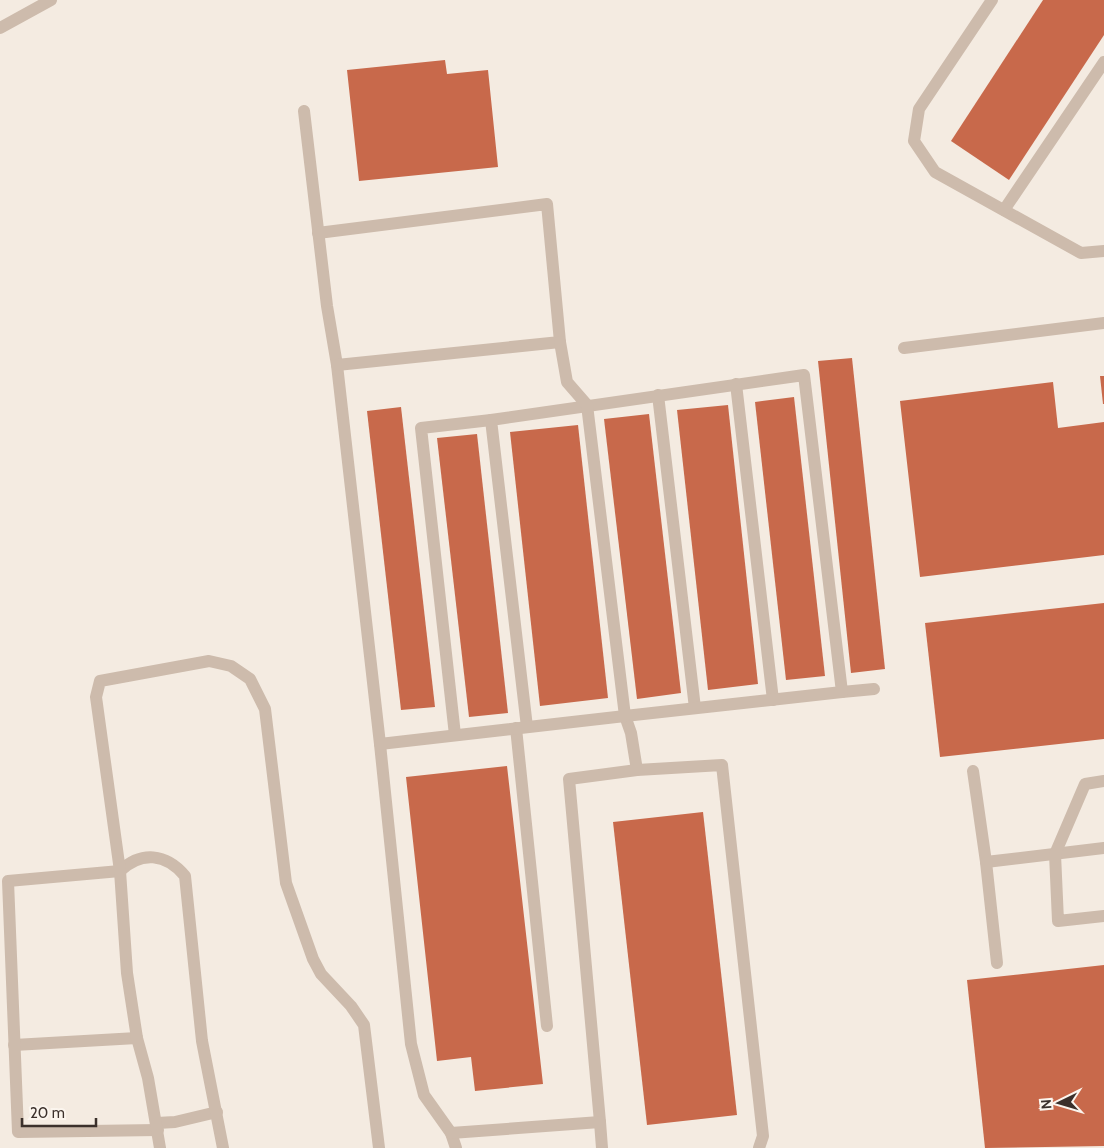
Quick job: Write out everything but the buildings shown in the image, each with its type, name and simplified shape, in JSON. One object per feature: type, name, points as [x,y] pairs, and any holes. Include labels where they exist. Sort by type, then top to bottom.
[{"type":"street","points":[[0,28],[51,0]]},
{"type":"street","points":[[992,0],[919,109],[914,142],[935,172],[1081,253],[1104,251]]},
{"type":"street","points":[[1004,210],[1104,62]]},
{"type":"street","points":[[304,111],[318,233],[337,365],[380,744],[411,1044],[424,1095],[451,1133],[456,1148]]},
{"type":"street","points":[[318,233],[547,204],[560,342],[567,382],[587,405],[625,716],[631,733],[637,770]]},
{"type":"street","points":[[904,348],[1104,324]]},
{"type":"street","points":[[337,365],[560,342]]},
{"type":"street","points":[[455,735],[421,428],[491,420],[804,375],[842,692]]},
{"type":"street","points":[[736,384],[773,700]]},
{"type":"street","points":[[658,396],[695,708]]},
{"type":"street","points":[[491,420],[521,728],[546,1026]]},
{"type":"street","points":[[160,1148],[158,1126],[137,1038],[126,973],[120,872],[96,697],[100,681],[209,661],[232,666],[250,679],[265,709],[286,882],[300,926],[322,974],[351,1006],[364,1025],[379,1148]]},
{"type":"street","points":[[380,744],[874,689]]},
{"type":"street","points":[[602,1148],[569,779],[637,770],[722,765],[763,1136],[759,1148]]},
{"type":"street","points":[[973,772],[986,862],[997,962]]},
{"type":"street","points":[[1104,781],[1085,784],[1055,854],[1058,921],[1104,916]]},
{"type":"street","points":[[986,862],[1104,848]]},
{"type":"street","points":[[217,1112],[158,1126],[18,1132],[8,881],[120,872],[130,862],[152,858],[175,864],[185,876],[202,1041],[217,1112],[223,1148]]},
{"type":"street","points":[[14,1045],[137,1038]]},
{"type":"street","points":[[451,1133],[600,1122]]}]
